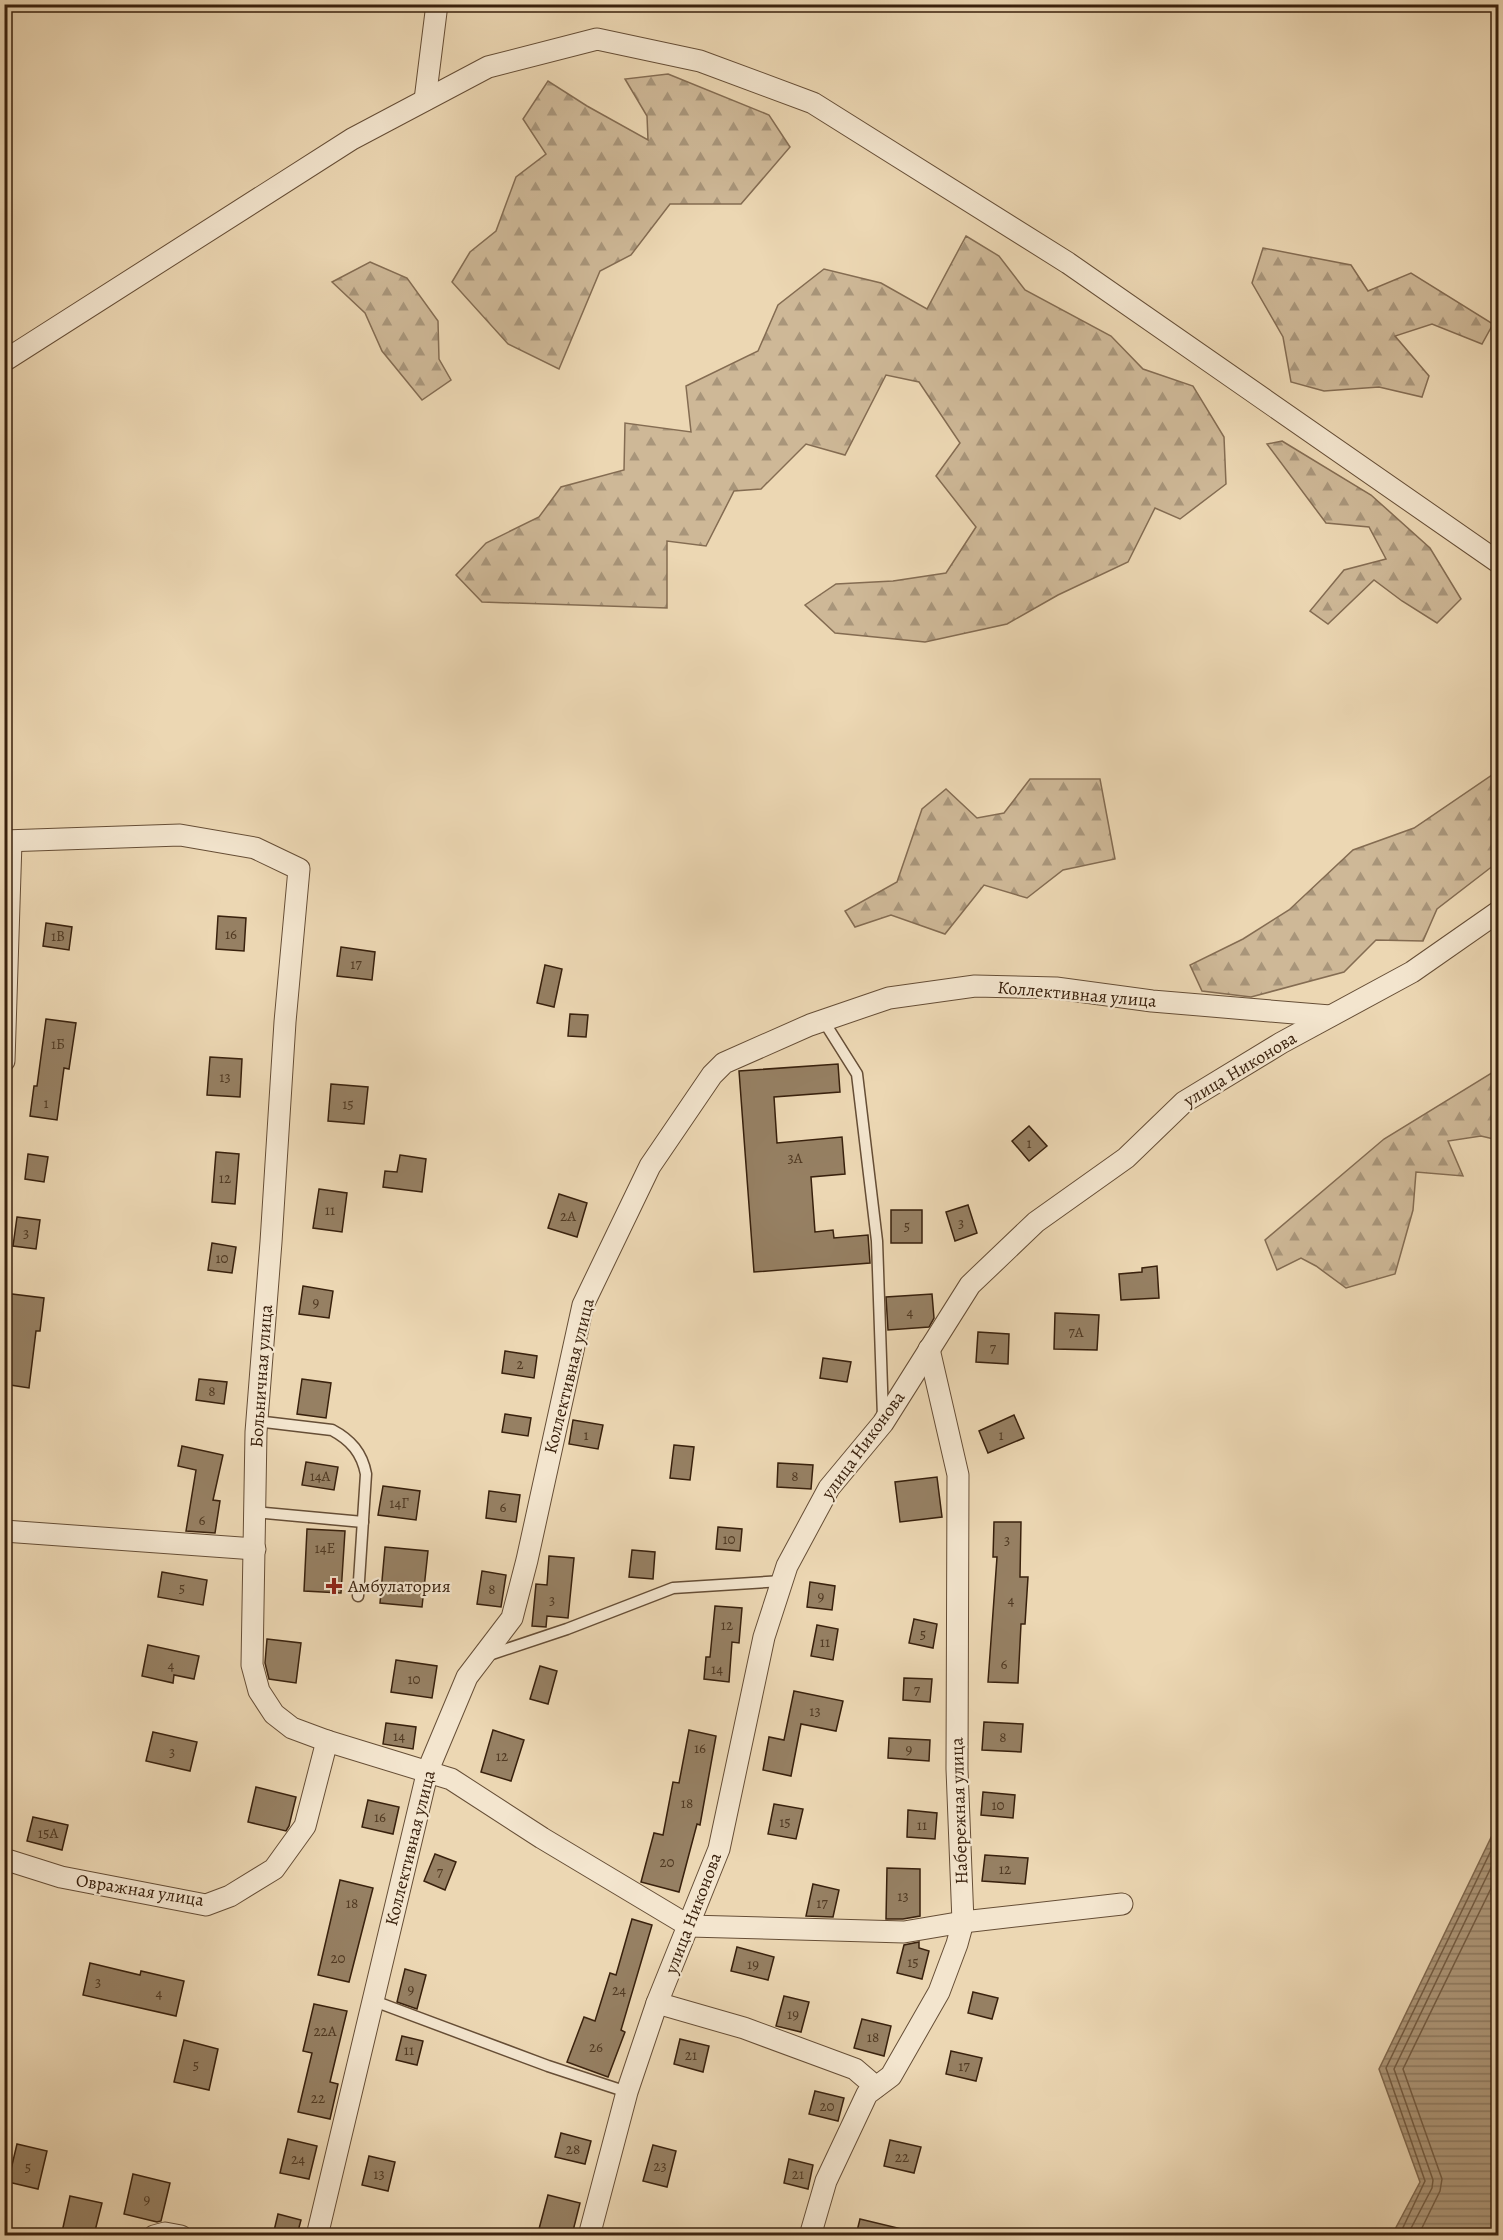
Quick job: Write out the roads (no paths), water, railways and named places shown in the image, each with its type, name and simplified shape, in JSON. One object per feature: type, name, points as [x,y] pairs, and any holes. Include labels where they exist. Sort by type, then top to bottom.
[{"type":"street","points":[[425,100],[437,4]]},
{"type":"street","points":[[4,361],[352,139],[488,68],[597,39],[700,61],[813,103],[1068,263],[1498,562]]},
{"type":"street","name":"Больничная улица","points":[[8,842],[180,835],[255,848],[299,869],[285,1022],[271,1242],[256,1421],[252,1665],[259,1691],[274,1714],[292,1728],[451,1779],[542,1838],[688,1926]]},
{"type":"street","points":[[4,1061],[8,842]]},
{"type":"street","name":"улица Никонова","points":[[589,2235],[627,2092],[657,2003],[718,1849],[764,1637],[787,1566],[829,1488],[883,1424],[970,1285],[1036,1222],[1126,1158],[1184,1102],[1281,1043],[1412,972],[1498,912]]},
{"type":"street","name":"Коллективная улица","points":[[317,2235],[428,1770],[467,1677],[512,1617],[527,1560],[583,1305],[650,1166],[712,1075],[724,1063],[823,1020],[889,998],[975,986],[1056,988],[1152,1001],[1330,1016]]},
{"type":"street","name":"Набережная улица","points":[[810,2235],[826,2181],[867,2094],[891,2076],[939,1992],[963,1922],[957,1769],[958,1474],[929,1349]]},
{"type":"street","points":[[4,1531],[255,1549]]},
{"type":"street","name":"Овражная улица","points":[[4,1858],[61,1877],[206,1905],[230,1896],[274,1869],[305,1826],[327,1741]]},
{"type":"street","points":[[688,1926],[904,1932],[963,1922],[1122,1904]]},
{"type":"street","points":[[657,2003],[744,2028],[855,2069],[876,2087]]},
{"type":"street","points":[[154,2235],[165,2233],[181,2235]]},
{"type":"lane","points":[[823,1020],[857,1074],[877,1241],[883,1424]]},
{"type":"lane","points":[[256,1421],[332,1430],[343,1436],[357,1449],[364,1460],[366,1474],[358,1596]]},
{"type":"lane","points":[[254,1512],[363,1522]]},
{"type":"lane","points":[[483,1657],[567,1629],[673,1588],[782,1581]]},
{"type":"lane","points":[[374,2001],[548,2066],[627,2092]]},
{"type":"water","points":[[1498,1823],[1498,2235],[1392,2235],[1420,2182],[1379,2069]]},
{"type":"place","name":"Амбулатория","points":[[334,1586]]}]
